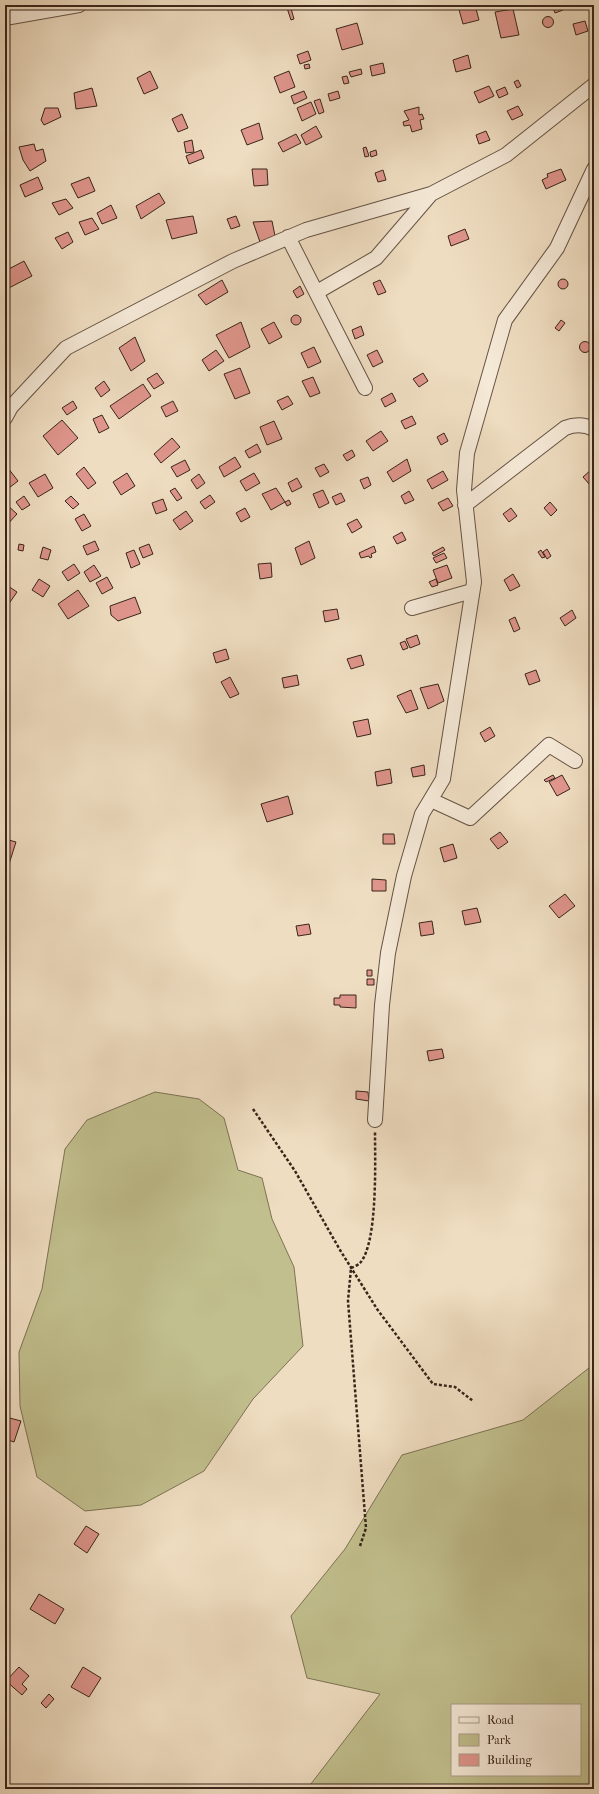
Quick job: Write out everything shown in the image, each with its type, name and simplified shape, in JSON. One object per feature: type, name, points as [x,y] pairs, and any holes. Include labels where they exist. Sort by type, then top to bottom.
[{"type":"street","points":[[5,18],[79,5]]},
{"type":"street","points":[[5,418],[11,407],[66,348],[233,261],[288,237],[306,230],[431,194],[506,155],[594,86]]},
{"type":"street","points":[[375,1120],[382,1005],[388,953],[404,876],[422,814],[444,779],[474,582],[464,490],[467,453],[505,320],[557,248],[594,169]]},
{"type":"street","points":[[317,292],[376,258],[431,194]]},
{"type":"street","points":[[288,237],[365,388]]},
{"type":"street","points":[[465,505],[565,428],[573,424],[594,429]]},
{"type":"street","points":[[412,608],[472,591]]},
{"type":"street","points":[[431,800],[470,818],[549,745],[575,761]]},
{"type":"path","points":[[253,1109],[296,1171],[351,1268],[377,1309],[434,1384],[455,1387],[473,1401]]},
{"type":"path","points":[[351,1268],[360,1263],[370,1241],[375,1168],[375,1120]]},
{"type":"path","points":[[351,1268],[349,1317],[353,1338],[366,1528],[360,1546]]},
{"type":"green space","points":[[155,1092],[199,1099],[224,1118],[238,1170],[262,1178],[272,1219],[294,1267],[303,1346],[253,1399],[204,1471],[141,1505],[85,1511],[37,1477],[20,1406],[19,1352],[42,1289],[65,1149],[87,1120]]},
{"type":"green space","points":[[594,1364],[594,1789],[307,1789],[380,1694],[307,1678],[291,1616],[345,1549],[402,1455],[523,1420]]},
{"type":"building","points":[[286,5],[290,5],[294,19],[291,20]]},
{"type":"building","points":[[475,5],[479,20],[463,24],[458,6]]},
{"type":"building","points":[[552,5],[562,5],[563,10],[555,13]]},
{"type":"building","points":[[513,9],[519,35],[501,38],[495,12]]},
{"type":"building","points":[[548,16],[552,18],[554,22],[552,26],[548,28],[544,26],[542,22],[544,18]]},
{"type":"building","points":[[585,21],[588,31],[576,35],[573,24]]},
{"type":"building","points":[[357,23],[363,44],[342,50],[336,29]]},
{"type":"building","points":[[308,51],[311,60],[300,64],[297,55]]},
{"type":"building","points":[[468,55],[471,68],[456,72],[453,60]]},
{"type":"building","points":[[383,63],[385,73],[372,76],[370,66]]},
{"type":"building","points":[[309,64],[310,68],[305,69],[304,65]]},
{"type":"building","points":[[361,69],[362,74],[351,77],[349,72]]},
{"type":"building","points":[[150,71],[158,88],[144,94],[137,78]]},
{"type":"building","points":[[289,71],[295,87],[280,93],[274,77]]},
{"type":"building","points":[[347,76],[349,83],[344,84],[342,77]]},
{"type":"building","points":[[518,80],[521,86],[517,88],[514,82]]},
{"type":"building","points":[[489,86],[494,96],[479,103],[474,92]]},
{"type":"building","points":[[505,87],[508,94],[499,98],[496,91]]},
{"type":"building","points":[[92,88],[97,106],[76,109],[74,93]]},
{"type":"building","points":[[304,91],[307,98],[294,104],[291,96]]},
{"type":"building","points":[[338,91],[340,98],[330,101],[328,94]]},
{"type":"building","points":[[320,99],[324,112],[319,114],[314,101]]},
{"type":"building","points":[[311,102],[316,114],[302,121],[297,108]]},
{"type":"building","points":[[518,106],[523,115],[512,120],[507,111]]},
{"type":"building","points":[[419,107],[419,115],[422,114],[424,119],[420,120],[422,129],[412,132],[410,125],[404,126],[403,122],[409,120],[404,111]]},
{"type":"building","points":[[45,108],[58,108],[61,117],[44,125],[41,120]]},
{"type":"building","points":[[182,114],[188,128],[178,132],[172,119]]},
{"type":"building","points":[[259,123],[263,139],[247,145],[241,130]]},
{"type":"building","points":[[316,126],[322,137],[306,145],[301,135]]},
{"type":"building","points":[[486,131],[490,140],[479,144],[476,135]]},
{"type":"building","points":[[296,134],[301,143],[283,152],[278,143]]},
{"type":"building","points":[[192,140],[194,152],[186,153],[184,142]]},
{"type":"building","points":[[34,144],[36,151],[43,149],[46,161],[30,171],[23,160],[19,147]]},
{"type":"building","points":[[366,147],[369,156],[365,157],[363,148]]},
{"type":"building","points":[[201,150],[204,158],[189,164],[186,156]]},
{"type":"building","points":[[376,150],[377,155],[371,157],[370,152]]},
{"type":"building","points":[[252,169],[267,169],[268,185],[254,186]]},
{"type":"building","points":[[561,169],[566,180],[546,189],[542,180],[548,177],[547,174]]},
{"type":"building","points":[[383,170],[386,180],[378,182],[375,173]]},
{"type":"building","points":[[38,177],[43,189],[25,197],[20,185]]},
{"type":"building","points":[[89,177],[95,191],[78,198],[71,184]]},
{"type":"building","points":[[159,193],[165,203],[141,219],[136,206]]},
{"type":"building","points":[[66,199],[73,208],[59,215],[52,203]]},
{"type":"building","points":[[111,205],[117,218],[102,224],[97,213]]},
{"type":"building","points":[[193,216],[197,233],[172,239],[166,220]]},
{"type":"building","points":[[236,216],[240,226],[231,229],[227,219]]},
{"type":"building","points":[[92,218],[99,229],[85,235],[79,222]]},
{"type":"building","points":[[272,221],[275,236],[260,242],[253,222]]},
{"type":"building","points":[[465,229],[469,239],[451,246],[448,236]]},
{"type":"building","points":[[68,232],[73,242],[62,249],[55,238]]},
{"type":"building","points":[[24,261],[32,276],[5,290],[5,271]]},
{"type":"building","points":[[561,279],[565,279],[567,280],[567,288],[561,289],[558,286],[558,282]]},
{"type":"building","points":[[222,280],[228,292],[206,305],[198,295]]},
{"type":"building","points":[[380,280],[386,292],[378,295],[373,283]]},
{"type":"building","points":[[300,286],[304,294],[297,298],[293,291]]},
{"type":"building","points":[[294,315],[298,315],[300,316],[300,324],[294,325],[291,322],[291,318]]},
{"type":"building","points":[[561,320],[565,323],[559,331],[555,328]]},
{"type":"building","points":[[241,322],[250,347],[229,358],[216,335]]},
{"type":"building","points":[[274,322],[282,337],[269,344],[261,329]]},
{"type":"building","points":[[361,326],[364,335],[355,339],[352,330]]},
{"type":"building","points":[[135,337],[145,361],[131,371],[119,348]]},
{"type":"building","points":[[585,341],[589,343],[591,347],[589,351],[585,353],[581,351],[579,347],[581,343]]},
{"type":"building","points":[[314,347],[321,362],[308,368],[301,353]]},
{"type":"building","points":[[216,350],[224,361],[209,371],[202,360]]},
{"type":"building","points":[[377,350],[383,362],[373,367],[367,355]]},
{"type":"building","points":[[240,368],[250,393],[235,399],[224,374]]},
{"type":"building","points":[[157,373],[164,383],[154,389],[147,379]]},
{"type":"building","points":[[423,373],[428,381],[419,387],[413,379]]},
{"type":"building","points":[[313,377],[320,393],[310,397],[302,381]]},
{"type":"building","points":[[104,381],[110,390],[101,397],[95,388]]},
{"type":"building","points":[[143,384],[151,396],[119,419],[110,406]]},
{"type":"building","points":[[392,393],[396,401],[385,407],[381,399]]},
{"type":"building","points":[[288,396],[293,404],[282,410],[277,401]]},
{"type":"building","points":[[73,401],[77,408],[67,415],[62,408]]},
{"type":"building","points":[[173,401],[178,411],[166,417],[161,407]]},
{"type":"building","points":[[102,415],[109,428],[99,433],[93,419]]},
{"type":"building","points":[[412,416],[416,424],[405,429],[401,421]]},
{"type":"building","points":[[62,420],[78,438],[58,455],[43,436]]},
{"type":"building","points":[[274,421],[282,439],[267,445],[260,427]]},
{"type":"building","points":[[381,431],[388,441],[373,451],[366,441]]},
{"type":"building","points":[[444,433],[448,441],[441,445],[437,437]]},
{"type":"building","points":[[172,438],[180,447],[161,463],[154,454]]},
{"type":"building","points":[[257,444],[261,452],[249,458],[245,451]]},
{"type":"building","points":[[352,450],[355,456],[347,461],[343,455]]},
{"type":"building","points":[[235,457],[241,467],[224,477],[219,467]]},
{"type":"building","points":[[407,459],[411,471],[393,482],[387,472]]},
{"type":"building","points":[[185,460],[190,470],[177,477],[171,467]]},
{"type":"building","points":[[324,464],[329,472],[320,477],[315,468]]},
{"type":"building","points":[[84,467],[96,483],[88,489],[76,474]]},
{"type":"building","points":[[8,468],[18,481],[5,491],[5,470]]},
{"type":"building","points":[[592,469],[594,471],[594,481],[590,485],[583,477]]},
{"type":"building","points":[[443,471],[448,480],[432,489],[427,480]]},
{"type":"building","points":[[127,473],[135,486],[121,495],[113,482]]},
{"type":"building","points":[[254,473],[260,483],[246,491],[240,481]]},
{"type":"building","points":[[45,474],[53,488],[38,497],[29,483]]},
{"type":"building","points":[[199,474],[205,483],[197,489],[191,480]]},
{"type":"building","points":[[368,477],[371,485],[364,489],[360,480]]},
{"type":"building","points":[[297,478],[302,487],[292,492],[288,483]]},
{"type":"building","points":[[175,488],[182,498],[177,501],[170,491]]},
{"type":"building","points":[[276,488],[285,502],[271,510],[262,494]]},
{"type":"building","points":[[323,490],[329,503],[319,508],[313,494]]},
{"type":"building","points":[[409,491],[414,500],[405,504],[401,496]]},
{"type":"building","points":[[341,493],[345,501],[336,505],[332,497]]},
{"type":"building","points":[[210,495],[215,502],[205,509],[200,502]]},
{"type":"building","points":[[24,496],[30,505],[22,510],[16,502]]},
{"type":"building","points":[[71,496],[79,504],[73,509],[65,501]]},
{"type":"building","points":[[448,498],[453,506],[443,511],[438,503]]},
{"type":"building","points":[[163,499],[167,510],[156,514],[152,503]]},
{"type":"building","points":[[289,500],[291,504],[287,506],[285,502]]},
{"type":"building","points":[[550,502],[557,510],[551,516],[544,508]]},
{"type":"building","points":[[5,503],[17,514],[5,527]]},
{"type":"building","points":[[245,508],[250,517],[241,522],[236,513]]},
{"type":"building","points":[[511,508],[517,516],[509,522],[503,514]]},
{"type":"building","points":[[186,511],[193,521],[180,530],[173,520]]},
{"type":"building","points":[[84,514],[91,526],[82,531],[75,519]]},
{"type":"building","points":[[357,519],[362,527],[352,533],[347,524]]},
{"type":"building","points":[[402,532],[406,540],[397,544],[393,537]]},
{"type":"building","points":[[95,541],[99,550],[87,555],[83,546]]},
{"type":"building","points":[[309,541],[315,558],[301,565],[295,548]]},
{"type":"building","points":[[19,544],[24,545],[23,551],[18,550]]},
{"type":"building","points":[[149,544],[153,554],[143,558],[139,548]]},
{"type":"building","points":[[374,546],[376,552],[371,554],[372,557],[370,558],[369,556],[361,558],[359,553]]},
{"type":"building","points":[[43,547],[51,550],[48,560],[40,558]]},
{"type":"building","points":[[443,547],[445,550],[434,556],[432,553]]},
{"type":"building","points":[[547,549],[551,556],[547,559],[543,552]]},
{"type":"building","points":[[134,550],[140,564],[131,568],[126,553]]},
{"type":"building","points":[[541,550],[545,557],[542,558],[538,552]]},
{"type":"building","points":[[444,553],[447,558],[436,563],[433,558]]},
{"type":"building","points":[[271,563],[272,577],[260,579],[258,564]]},
{"type":"building","points":[[74,564],[80,573],[68,581],[62,572]]},
{"type":"building","points":[[94,565],[101,576],[90,582],[84,572]]},
{"type":"building","points":[[447,565],[452,578],[438,583],[433,570]]},
{"type":"building","points":[[513,574],[520,586],[510,591],[504,580]]},
{"type":"building","points":[[107,577],[113,588],[102,594],[96,583]]},
{"type":"building","points":[[39,579],[50,586],[43,597],[32,590]]},
{"type":"building","points":[[436,579],[438,585],[432,587],[429,582]]},
{"type":"building","points":[[8,586],[17,592],[8,605],[5,603],[5,591]]},
{"type":"building","points":[[78,590],[89,606],[68,619],[58,604]]},
{"type":"building","points":[[135,597],[141,613],[118,621],[111,615],[110,606]]},
{"type":"building","points":[[337,609],[339,619],[325,622],[323,611]]},
{"type":"building","points":[[572,610],[576,618],[565,626],[560,618]]},
{"type":"building","points":[[515,617],[520,629],[514,632],[509,620]]},
{"type":"building","points":[[417,635],[420,644],[410,648],[406,639]]},
{"type":"building","points":[[405,641],[408,648],[403,650],[400,643]]},
{"type":"building","points":[[226,649],[229,659],[216,663],[213,653]]},
{"type":"building","points":[[361,655],[364,665],[351,669],[347,659]]},
{"type":"building","points":[[536,670],[540,681],[529,685],[525,674]]},
{"type":"building","points":[[297,675],[299,685],[284,688],[282,678]]},
{"type":"building","points":[[230,677],[239,694],[230,698],[221,682]]},
{"type":"building","points":[[438,684],[444,701],[428,709],[420,688]]},
{"type":"building","points":[[411,690],[418,709],[406,713],[397,696]]},
{"type":"building","points":[[368,719],[371,734],[357,737],[353,722]]},
{"type":"building","points":[[490,727],[495,736],[485,742],[480,733]]},
{"type":"building","points":[[424,765],[425,775],[413,777],[411,768]]},
{"type":"building","points":[[390,769],[392,783],[377,786],[375,772]]},
{"type":"building","points":[[553,775],[555,778],[546,782],[544,780]]},
{"type":"building","points":[[562,775],[570,789],[557,796],[549,782]]},
{"type":"building","points":[[288,796],[293,814],[267,822],[261,804]]},
{"type":"building","points":[[500,832],[508,842],[498,849],[490,839]]},
{"type":"building","points":[[383,834],[394,834],[395,844],[383,844]]},
{"type":"building","points":[[5,839],[16,842],[9,864],[5,863]]},
{"type":"building","points":[[453,844],[457,858],[444,862],[440,848]]},
{"type":"building","points":[[372,879],[386,880],[386,891],[372,891]]},
{"type":"building","points":[[565,894],[575,906],[559,918],[549,906]]},
{"type":"building","points":[[477,908],[481,922],[465,925],[462,911]]},
{"type":"building","points":[[432,921],[434,934],[421,936],[419,923]]},
{"type":"building","points":[[309,924],[311,934],[298,936],[296,926]]},
{"type":"building","points":[[367,970],[372,970],[372,976],[367,976]]},
{"type":"building","points":[[367,979],[374,979],[374,985],[367,985]]},
{"type":"building","points":[[340,995],[356,995],[356,1008],[334,1005],[334,998],[340,998]]},
{"type":"building","points":[[442,1049],[444,1058],[429,1061],[427,1051]]},
{"type":"building","points":[[356,1091],[368,1092],[369,1101],[356,1099]]},
{"type":"building","points":[[6,1417],[21,1421],[14,1442],[5,1439]]},
{"type":"building","points":[[86,1526],[99,1534],[87,1553],[74,1544]]},
{"type":"building","points":[[39,1594],[64,1609],[55,1624],[30,1609]]},
{"type":"building","points":[[19,1667],[29,1676],[22,1684],[27,1689],[22,1695],[6,1681]]},
{"type":"building","points":[[83,1667],[101,1678],[89,1697],[71,1687]]},
{"type":"building","points":[[49,1694],[54,1699],[46,1708],[41,1703]]}]
